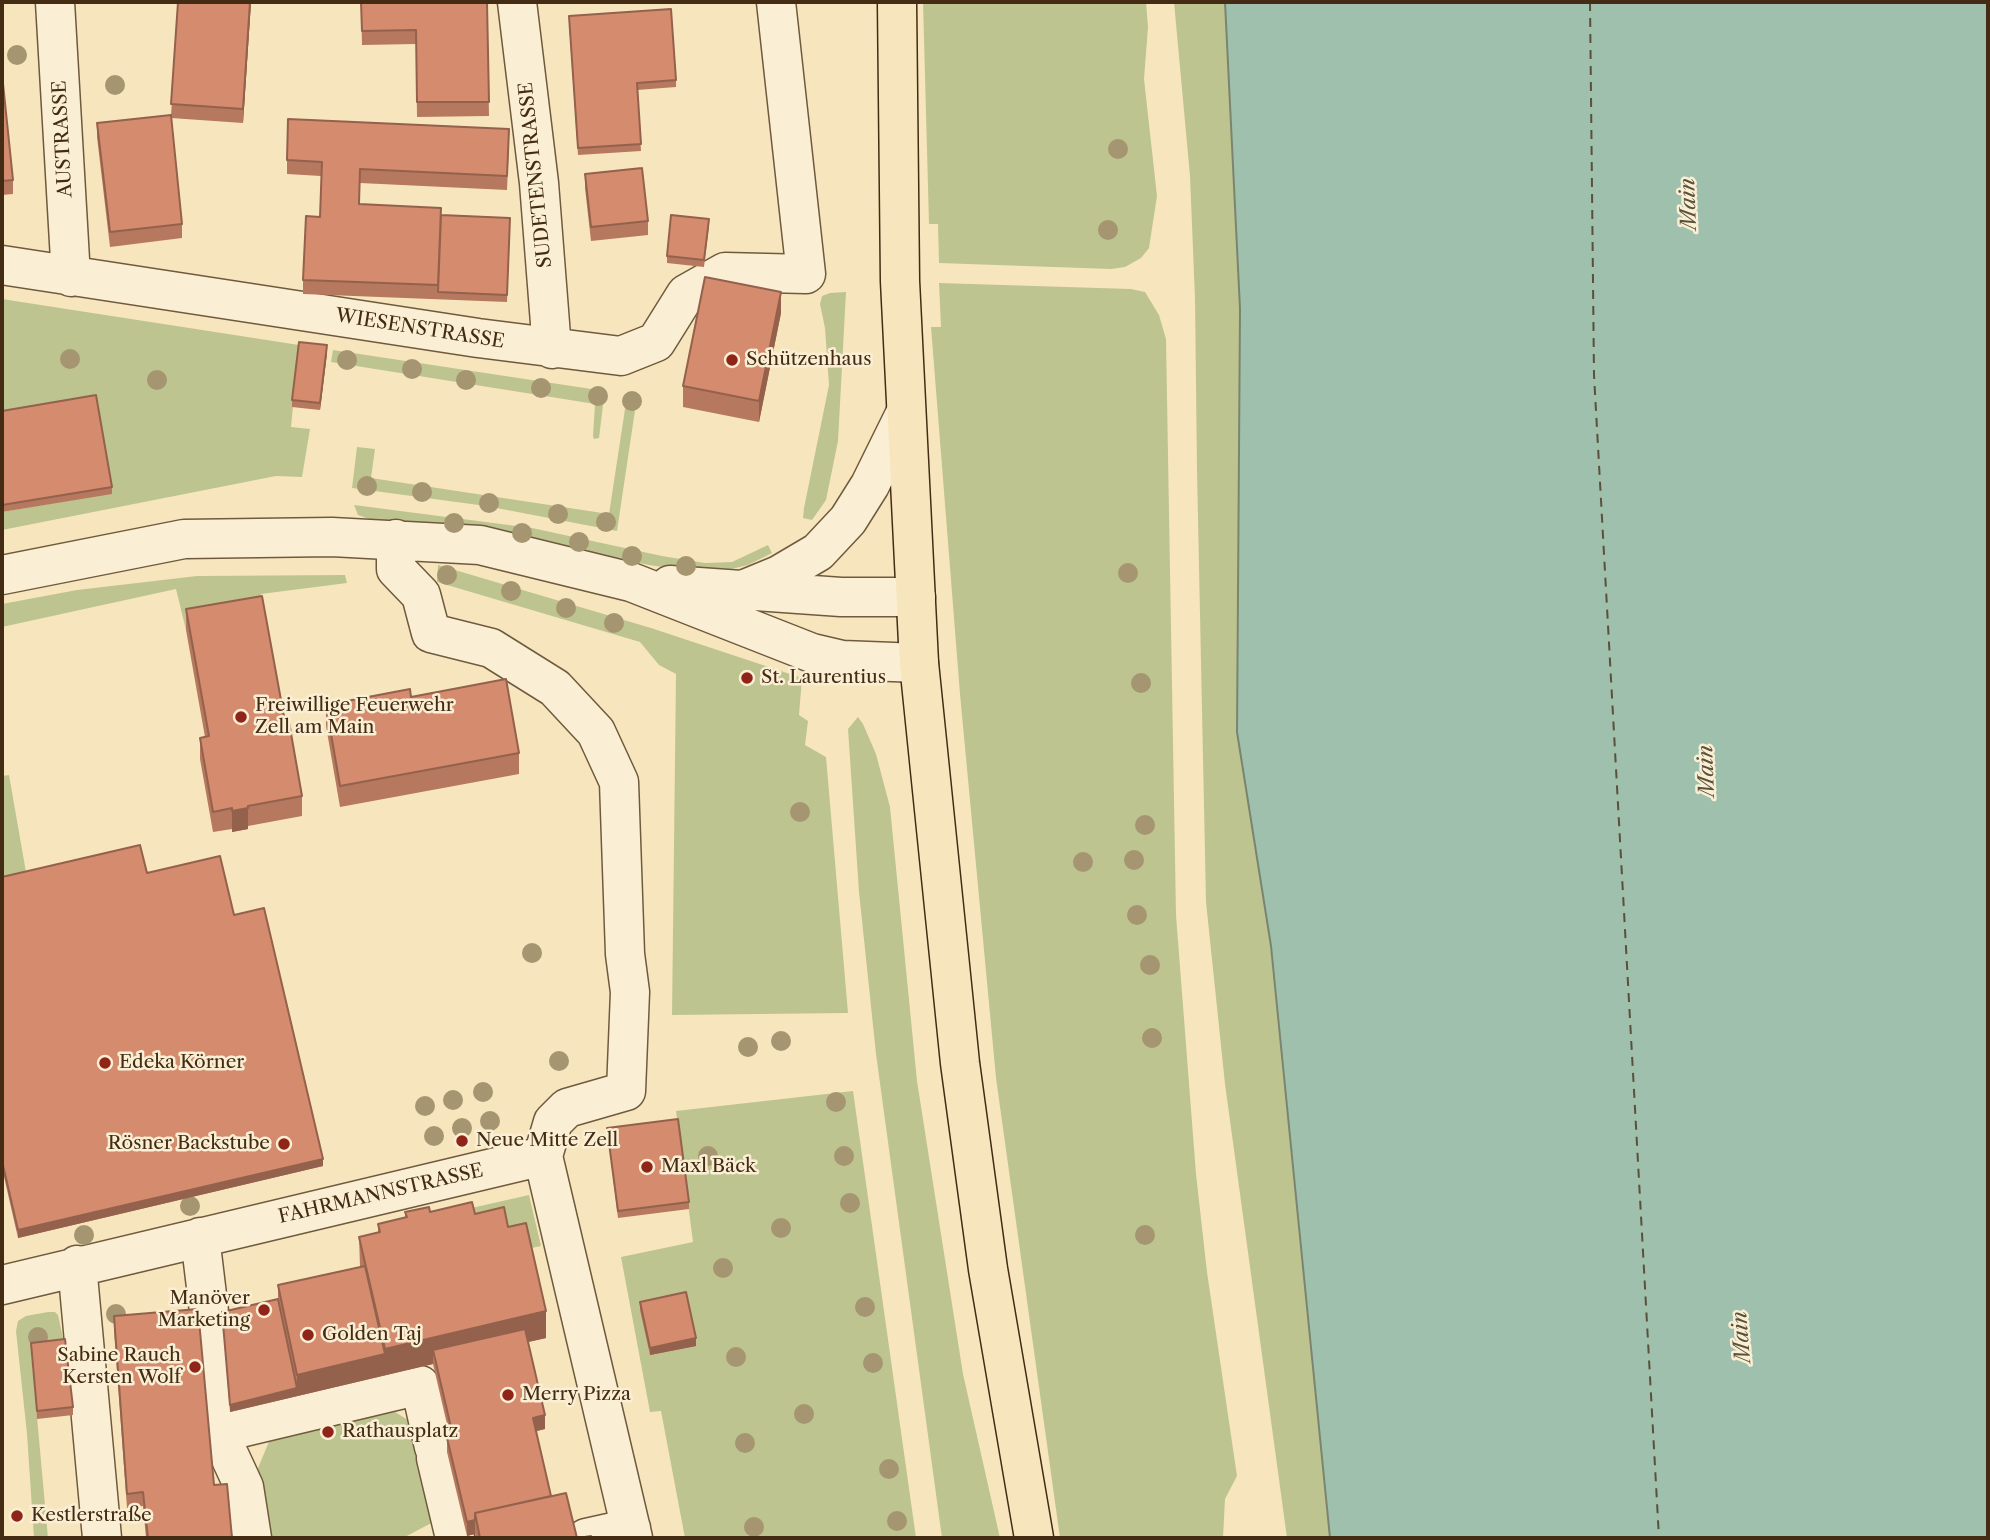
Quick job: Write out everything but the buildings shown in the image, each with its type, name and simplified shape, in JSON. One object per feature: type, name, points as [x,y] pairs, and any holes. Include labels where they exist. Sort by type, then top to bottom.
[{"type":"main road","points":[[897,2],[900,281],[919,663],[960,1063],[988,1269],[1034,1538]]},
{"type":"street","name":"AUSTRASSE","points":[[55,2],[71,276]]},
{"type":"street","name":"SUDETENSTRASSE","points":[[517,2],[539,183],[552,349]]},
{"type":"street","name":"WIESENSTRASSE","points":[[2,265],[552,349],[621,356],[656,342],[686,294],[724,272],[806,274],[776,2]]},
{"type":"street","points":[[743,590],[779,575],[817,552],[848,520],[870,485],[905,414]]},
{"type":"street","points":[[2,575],[184,539],[396,539],[480,545],[631,582],[812,653],[842,660],[919,663]]},
{"type":"street","points":[[396,539],[396,569],[421,595],[430,634],[491,648],[555,688],[596,732],[619,782],[625,954],[630,992],[626,1091],[568,1108],[553,1122],[543,1156],[632,1533],[586,1538]]},
{"type":"street","points":[[631,582],[841,597],[916,597]]},
{"type":"street","name":"FAHRMANNSTRASSE","points":[[2,1285],[543,1156]]},
{"type":"street","points":[[200,1237],[219,1433],[244,1487],[252,1538]]},
{"type":"street","points":[[77,1265],[102,1538]]},
{"type":"street","points":[[219,1433],[420,1385],[435,1453],[443,1532]]},
{"type":"green space","points":[[923,2],[1146,2],[1148,27],[1144,79],[1157,196],[1149,248],[1141,258],[1125,267],[1111,269],[939,263],[938,224],[929,224]]},
{"type":"green space","points":[[1174,2],[1225,2],[1240,309],[1237,732],[1271,946],[1330,1538],[1287,1538],[1225,1084],[1206,902],[1195,299],[1190,176]]},
{"type":"green space","points":[[939,283],[1131,289],[1145,292],[1159,315],[1166,339],[1176,915],[1196,1174],[1207,1272],[1237,1476],[1225,1499],[1223,1538],[1060,1538],[996,1078],[960,694],[931,327],[941,327]]},
{"type":"green space","points":[[846,292],[838,441],[826,500],[812,520],[803,518],[804,508],[829,385],[825,328],[820,304],[822,296]]},
{"type":"green space","points":[[2,299],[299,345],[291,427],[310,429],[302,477],[276,476],[2,530],[2,512],[112,493],[2,419]]},
{"type":"green space","points":[[333,350],[598,390],[603,405],[599,438],[594,439],[593,436],[595,404],[331,362]]},
{"type":"green space","points":[[627,396],[637,397],[617,531],[486,506],[352,488],[357,447],[375,449],[371,478],[609,514]]},
{"type":"green space","points":[[354,505],[532,528],[705,563],[732,562],[768,545],[772,553],[748,565],[723,571],[688,571],[539,542],[369,519],[358,515]]},
{"type":"green space","points":[[438,565],[651,628],[802,678],[799,715],[808,721],[805,745],[826,757],[848,1013],[672,1015],[676,674],[659,665],[640,642],[437,582]]},
{"type":"green space","points":[[345,575],[347,583],[261,594],[262,616],[186,630],[176,589],[2,627],[2,604],[77,590],[197,576]]},
{"type":"green space","points":[[858,717],[876,754],[890,807],[917,1081],[963,1374],[1000,1538],[942,1538],[876,1054],[859,892],[848,729]]},
{"type":"green space","points":[[9,775],[27,878],[2,884],[2,776]]},
{"type":"green space","points":[[853,1091],[916,1538],[685,1538],[661,1411],[650,1412],[621,1257],[693,1242],[676,1111]]},
{"type":"green space","points":[[529,1195],[541,1246],[508,1253],[475,1241],[467,1209]]},
{"type":"green space","points":[[48,1312],[58,1315],[65,1347],[31,1351],[48,1538],[34,1538],[16,1331],[18,1321],[26,1316]]},
{"type":"green space","points":[[395,1412],[416,1425],[439,1519],[403,1538],[267,1538],[256,1473],[270,1439]]},
{"type":"water","name":"Main","points":[[1225,2],[1988,2],[1988,1538],[1330,1538],[1271,946],[1237,732],[1240,309]]},
{"type":"ferry route","points":[[1590,2],[1594,375],[1659,1538]]},
{"type":"place","name":"Schützenhaus","points":[[732,360]]},
{"type":"place","name":"St. Laurentius","points":[[747,678]]},
{"type":"place","name":"Freiwillige Feuerwehr Zell am Main","points":[[241,717]]},
{"type":"place","name":"Edeka Körner","points":[[105,1063]]},
{"type":"place","name":"Neue Mitte Zell","points":[[462,1141]]},
{"type":"place","name":"Rösner Backstube","points":[[284,1144]]},
{"type":"place","name":"Maxl Bäck","points":[[647,1167]]},
{"type":"place","name":"Manöver Marketing","points":[[264,1310]]},
{"type":"place","name":"Golden Taj","points":[[308,1335]]},
{"type":"place","name":"Sabine Rauch Kersten Wolf","points":[[195,1367]]},
{"type":"place","name":"Merry Pizza","points":[[508,1395]]},
{"type":"place","name":"Rathausplatz","points":[[328,1432]]},
{"type":"place","name":"Kestlerstraße","points":[[17,1516]]}]
